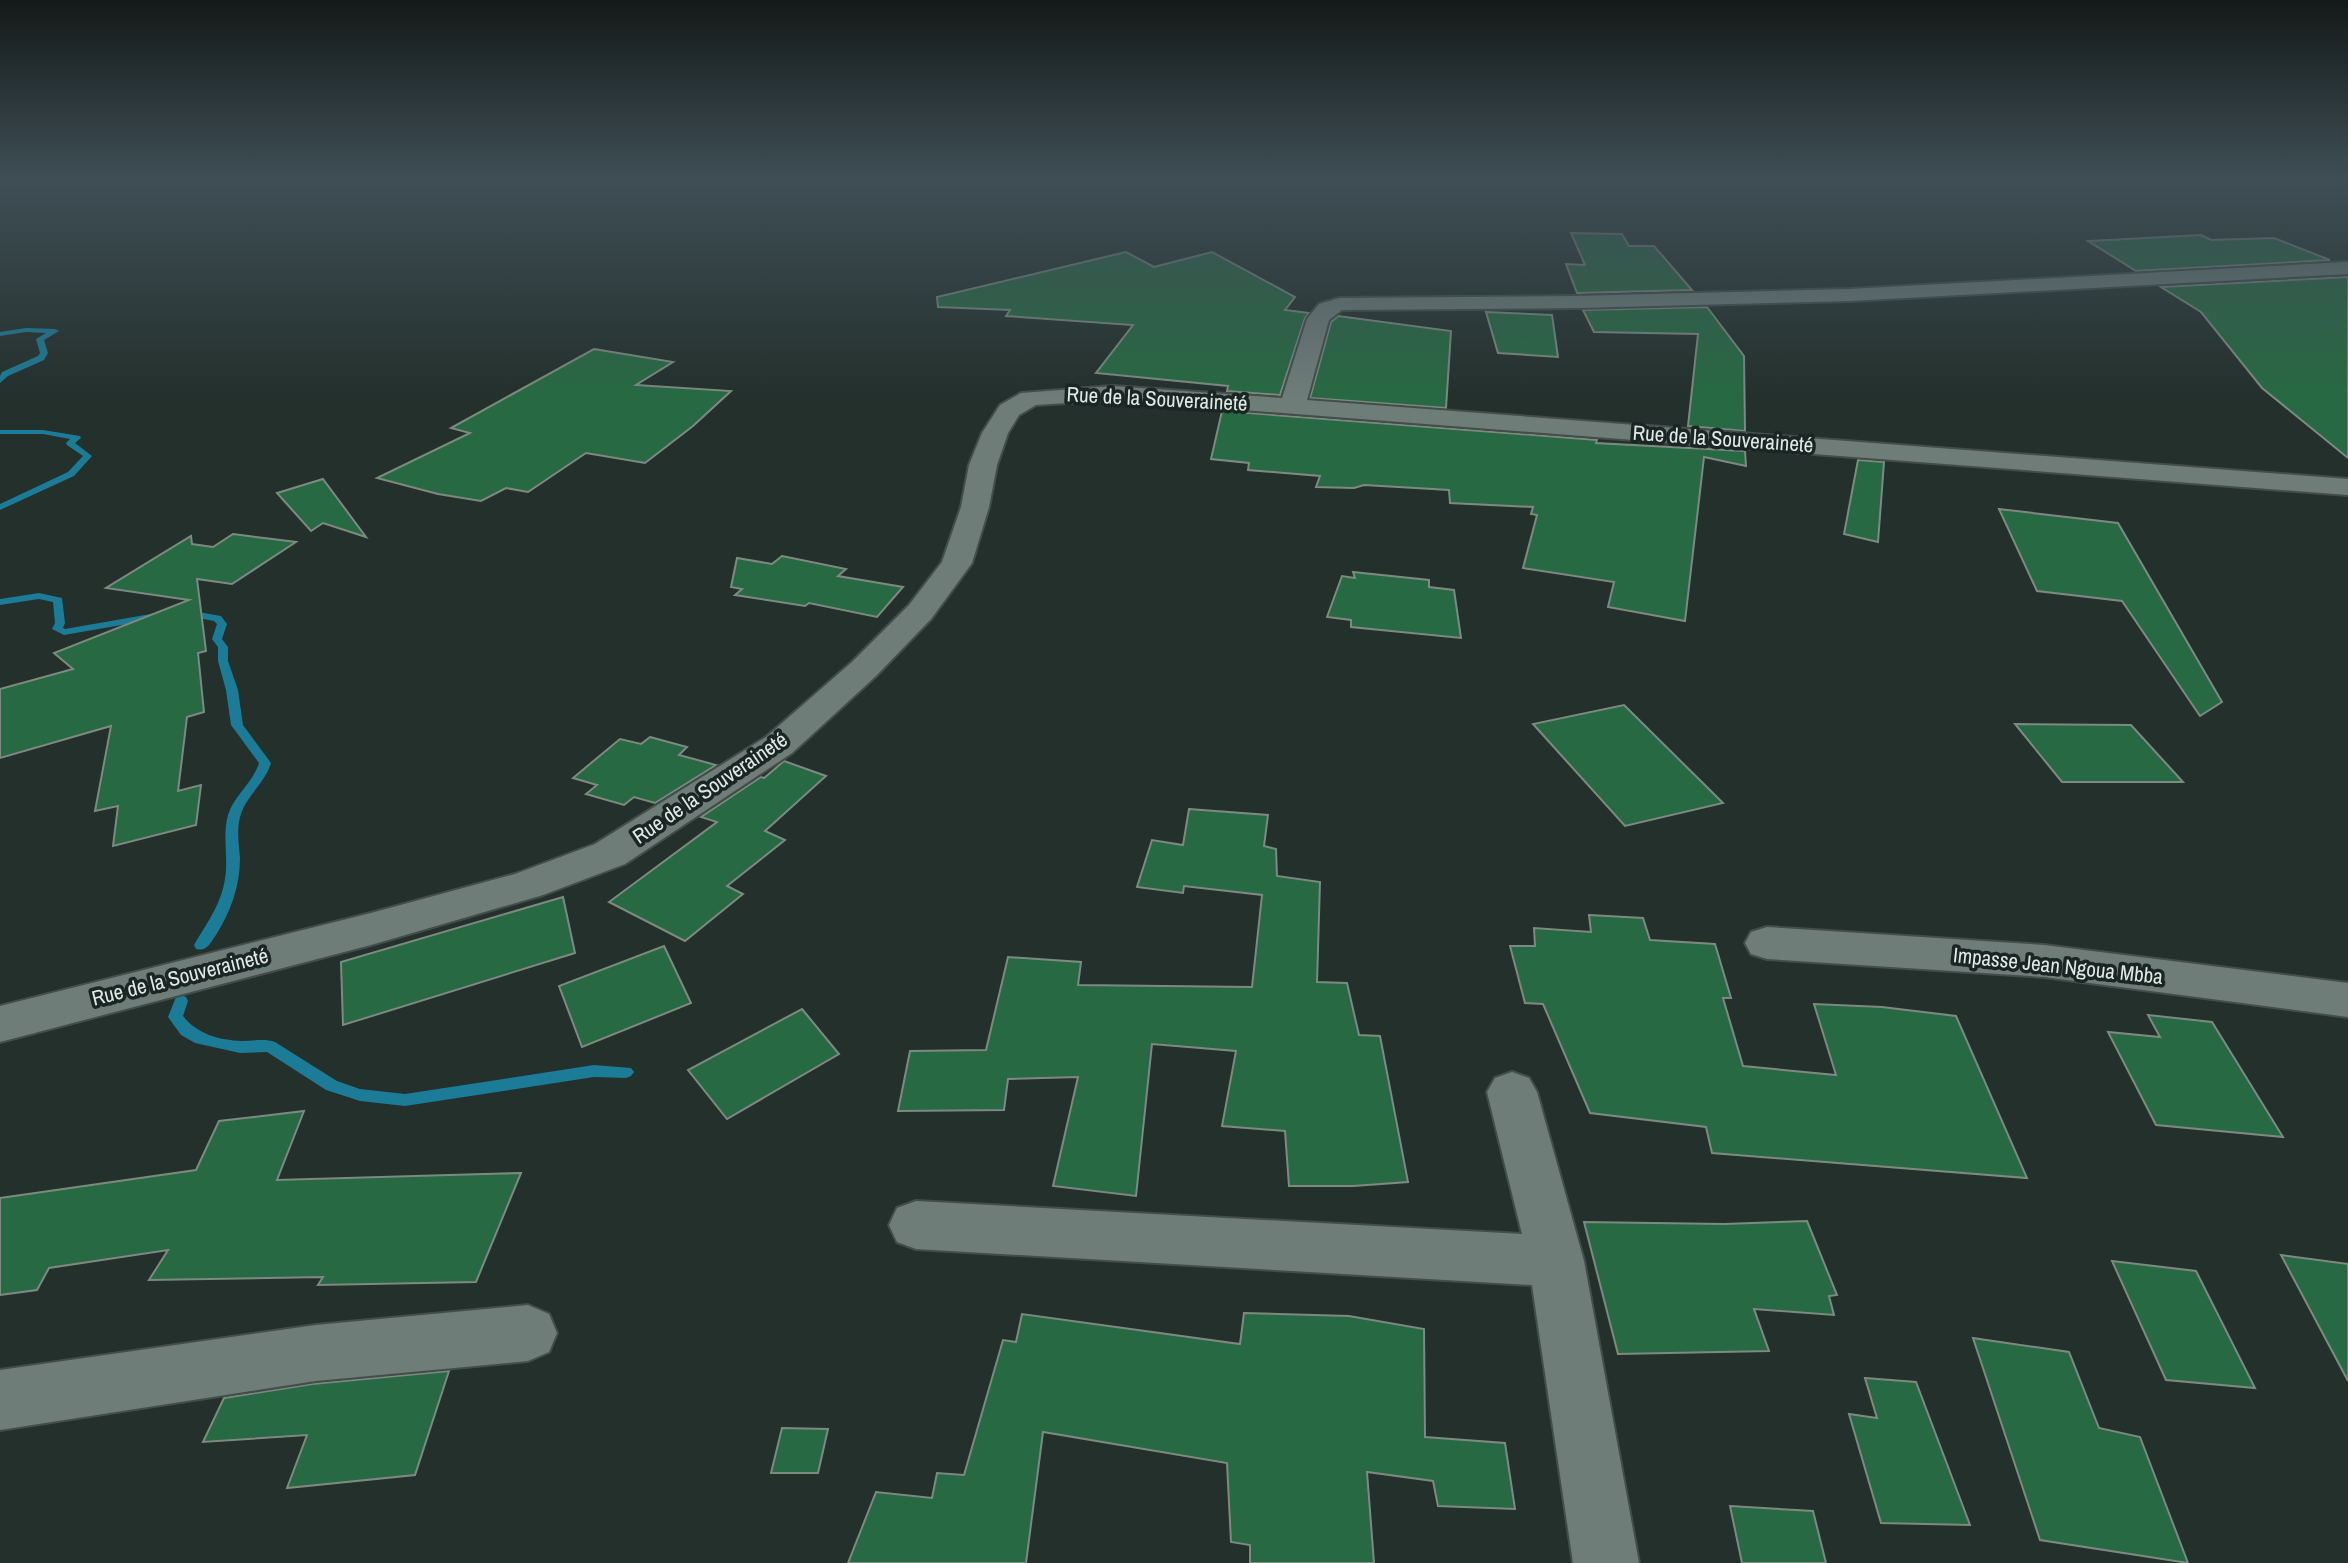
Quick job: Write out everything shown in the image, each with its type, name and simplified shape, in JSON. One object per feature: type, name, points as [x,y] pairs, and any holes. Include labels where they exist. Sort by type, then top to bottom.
[{"type":"street","points":[[1292,407],[1318,319],[1327,309],[1339,304],[1591,302],[1850,295],[2348,268]]},
{"type":"street","name":"Rue de la Souveraineté","points":[[0,1024],[371,929],[528,885],[610,854],[779,745],[864,669],[920,612],[957,563],[995,433],[1009,410],[1030,398],[1112,393],[2348,487]]},
{"type":"street","name":"Impasse Jean Ngoua Mbba","points":[[1767,943],[2044,961],[2348,1000]]},
{"type":"street","points":[[1512,1092],[1556,1261],[1606,1563]]},
{"type":"street","points":[[916,1225],[1556,1261]]},
{"type":"street","points":[[0,1400],[316,1353],[528,1333]]},
{"type":"building","points":[[1579,251],[1658,251],[1692,290],[1577,293],[1566,264],[1585,265]]},
{"type":"building","points":[[2104,251],[2307,251],[2330,260],[2136,271]]},
{"type":"building","points":[[1126,252],[1154,267],[1212,252],[1295,297],[1285,310],[1309,313],[1305,318],[1280,395],[1227,391],[1228,386],[1096,373],[1133,325],[1006,316],[1010,310],[938,307],[937,297]]},
{"type":"building","points":[[2348,277],[2348,458],[2262,388],[2201,312],[2161,287]]},
{"type":"building","points":[[1707,307],[1744,356],[1745,431],[1688,426],[1698,334],[1594,332],[1583,310]]},
{"type":"building","points":[[1486,312],[1552,315],[1558,357],[1498,353]]},
{"type":"building","points":[[1338,316],[1451,331],[1446,408],[1310,398],[1331,322]]},
{"type":"building","points":[[594,349],[673,362],[636,385],[731,391],[693,426],[645,463],[586,453],[528,492],[506,488],[481,501],[438,494],[377,478],[470,433],[451,428]]},
{"type":"building","points":[[1222,411],[1597,440],[1596,443],[1745,451],[1746,466],[1704,457],[1685,621],[1608,607],[1614,582],[1523,568],[1537,515],[1531,514],[1533,507],[1450,503],[1449,490],[1364,485],[1354,488],[1316,487],[1320,476],[1248,470],[1249,463],[1211,459]]},
{"type":"building","points":[[1858,460],[1884,462],[1878,542],[1844,534]]},
{"type":"building","points":[[323,479],[366,537],[323,523],[311,531],[277,493]]},
{"type":"building","points":[[1999,509],[2118,523],[2222,702],[2200,716],[2122,601],[2037,591]]},
{"type":"building","points":[[233,534],[296,542],[232,584],[197,579],[206,651],[198,653],[204,712],[187,717],[178,791],[201,785],[196,825],[113,846],[118,806],[95,811],[111,726],[0,758],[0,689],[73,669],[54,653],[189,600],[106,588],[191,536],[192,544],[213,547]]},
{"type":"building","points":[[782,556],[846,569],[838,576],[903,587],[877,617],[809,603],[805,606],[735,595],[742,589],[731,587],[737,558],[772,564]]},
{"type":"building","points":[[1353,572],[1429,580],[1429,587],[1454,590],[1461,638],[1351,627],[1351,620],[1327,617],[1342,576],[1355,578]]},
{"type":"building","points":[[1624,705],[1723,803],[1625,826],[1533,724]]},
{"type":"building","points":[[2015,724],[2131,725],[2183,782],[2062,782]]},
{"type":"building","points":[[650,737],[687,747],[679,755],[716,765],[655,803],[634,797],[624,805],[586,794],[597,785],[573,778],[620,739],[641,744]]},
{"type":"building","points":[[784,761],[826,776],[765,831],[785,840],[727,886],[743,894],[685,941],[609,902],[717,822],[701,817],[761,777],[764,778]]},
{"type":"building","points":[[1189,809],[1268,815],[1264,846],[1276,849],[1277,876],[1320,882],[1317,982],[1347,983],[1359,1035],[1380,1036],[1408,1182],[1353,1186],[1289,1186],[1285,1131],[1222,1126],[1236,1051],[1152,1044],[1136,1196],[1053,1186],[1078,1077],[1008,1079],[1004,1110],[898,1111],[910,1051],[986,1050],[1008,957],[1081,962],[1078,985],[1252,987],[1262,895],[1184,886],[1183,893],[1137,887],[1152,840],[1183,845]]},
{"type":"building","points":[[563,897],[575,953],[343,1025],[341,962]]},
{"type":"building","points":[[1589,915],[1643,918],[1650,940],[1715,944],[1731,998],[1723,998],[1743,1066],[1836,1075],[1814,1004],[1882,1007],[1956,1016],[2027,1178],[1712,1153],[1706,1127],[1590,1113],[1543,1004],[1525,1003],[1510,946],[1535,946],[1534,928],[1591,932]]},
{"type":"building","points":[[664,946],[691,1003],[582,1047],[559,986]]},
{"type":"building","points":[[802,1009],[839,1054],[727,1119],[688,1070]]},
{"type":"building","points":[[2148,1015],[2212,1022],[2283,1137],[2156,1125],[2108,1032],[2160,1037]]},
{"type":"building","points":[[304,1111],[277,1180],[521,1173],[476,1282],[318,1285],[323,1277],[149,1280],[168,1250],[49,1268],[37,1290],[0,1295],[0,1198],[196,1170],[219,1121]]},
{"type":"building","points":[[1807,1221],[1837,1295],[1829,1296],[1834,1315],[1754,1309],[1769,1351],[1618,1354],[1584,1222],[1724,1224]]},
{"type":"building","points":[[2281,1255],[2348,1264],[2348,1381]]},
{"type":"building","points":[[2112,1261],[2196,1271],[2255,1388],[2166,1380]]},
{"type":"building","points":[[1244,1313],[1349,1316],[1424,1329],[1425,1437],[1505,1443],[1515,1509],[1438,1506],[1433,1481],[1367,1472],[1374,1563],[1250,1563],[1250,1545],[1231,1542],[1227,1463],[1043,1432],[1026,1563],[848,1563],[876,1492],[932,1498],[937,1473],[964,1475],[1003,1340],[1016,1342],[1022,1314],[1240,1344]]},
{"type":"building","points":[[1973,1338],[2069,1352],[2099,1428],[2140,1437],[2188,1563],[2040,1540]]},
{"type":"building","points":[[449,1371],[415,1475],[287,1488],[307,1435],[203,1442],[224,1398],[312,1384]]},
{"type":"building","points":[[1865,1378],[1916,1382],[1970,1525],[1881,1523],[1849,1414],[1877,1418]]},
{"type":"building","points":[[782,1428],[828,1429],[818,1473],[771,1473]]},
{"type":"building","points":[[1730,1506],[1813,1511],[1826,1563],[1742,1563]]},
{"type":"waterway","points":[[0,334],[26,330],[55,331],[40,339],[44,353],[41,358],[5,374],[0,381]]},
{"type":"waterway","points":[[0,432],[43,432],[77,438],[70,443],[88,456],[71,474],[0,507]]},
{"type":"waterway","points":[[0,602],[39,596],[58,600],[60,623],[57,629],[64,632],[162,615]]},
{"type":"waterway","points":[[187,613],[217,618],[222,624],[217,639],[223,647],[223,661],[232,690],[237,725],[265,763],[260,777],[242,800],[233,818],[233,869],[229,893],[221,914],[201,945]]},
{"type":"waterway","points":[[181,1001],[175,1017],[186,1031],[200,1039],[240,1047],[270,1046],[332,1086],[360,1095],[405,1100],[594,1071],[626,1072]]}]
